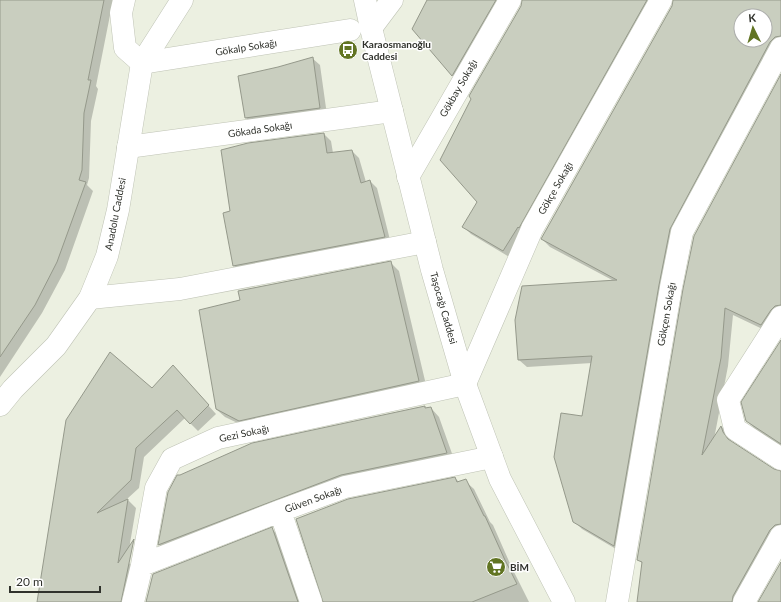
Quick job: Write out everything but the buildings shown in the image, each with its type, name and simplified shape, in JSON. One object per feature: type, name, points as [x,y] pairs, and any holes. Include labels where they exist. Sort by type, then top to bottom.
[{"type":"street","points":[[124,0],[121,13],[125,48],[142,63]]},
{"type":"street","name":"Anadolu Caddesi","points":[[0,405],[13,389],[56,346],[90,298],[107,256],[118,210],[142,63],[182,0]]},
{"type":"street","name":"Taşocağı Caddesi","points":[[365,0],[360,29],[392,111],[425,242],[465,384],[500,479],[564,602]]},
{"type":"street","points":[[360,29],[392,0]]},
{"type":"street","name":"Gökbay Sokağı","points":[[408,176],[483,44],[510,0]]},
{"type":"street","name":"Gökçe Sokağı","points":[[465,384],[532,229],[661,0]]},
{"type":"street","name":"Gökalp Sokağı","points":[[142,63],[360,29]]},
{"type":"street","name":"Gökçen Sokağı","points":[[617,602],[671,287],[682,232],[781,48]]},
{"type":"street","name":"Gökada Sokağı","points":[[128,147],[392,111]]},
{"type":"street","points":[[90,298],[180,289],[425,242]]},
{"type":"street","points":[[781,317],[728,400],[735,429],[781,459]]},
{"type":"street","name":"Gezi Sokağı","points":[[133,602],[142,565],[156,488],[172,459],[218,438],[465,384]]},
{"type":"street","name":"Güven Sokağı","points":[[142,565],[280,511],[345,488],[492,457]]},
{"type":"street","points":[[280,511],[311,602]]},
{"type":"street","points":[[744,602],[781,536]]},
{"type":"place","name":"Karaosmanoğlu Caddesi","points":[[348,50]]},
{"type":"place","name":"BİM","points":[[496,567]]}]
